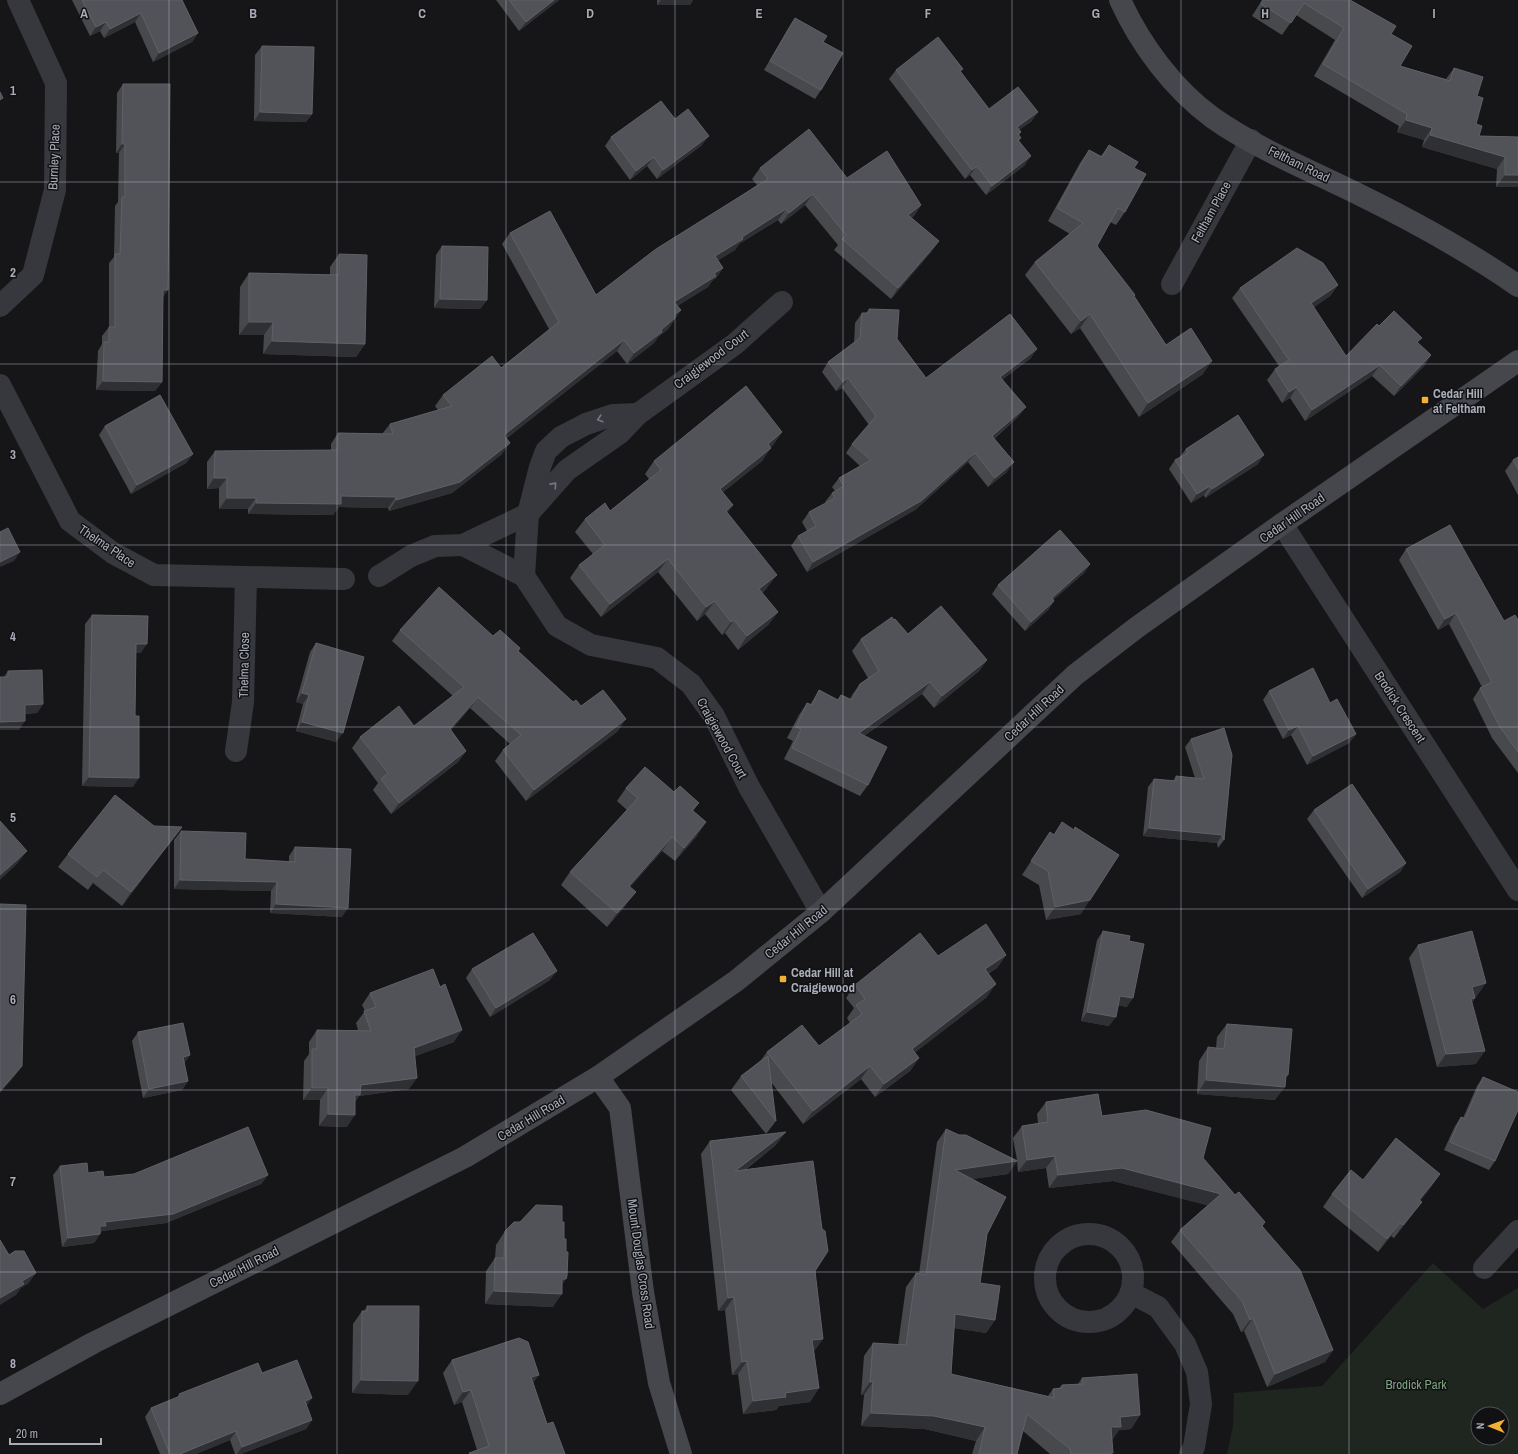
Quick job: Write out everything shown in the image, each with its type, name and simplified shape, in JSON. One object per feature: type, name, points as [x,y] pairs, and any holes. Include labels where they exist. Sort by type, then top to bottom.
[{"type":"street","name":"Burnley Place","points":[[0,306],[33,275],[55,190],[56,83],[18,0]]},
{"type":"street","name":"Feltham Road","points":[[1120,0],[1131,25],[1168,77],[1212,117],[1251,140],[1394,212],[1479,259],[1518,286]]},
{"type":"street","name":"Feltham Place","points":[[1172,284],[1251,140]]},
{"type":"street","name":"Craigiewood Court","points":[[379,576],[411,556],[435,546],[463,545],[528,514],[567,470],[620,433],[638,414],[735,344],[782,302]]},
{"type":"street","name":"Cedar Hill Road","points":[[0,1394],[93,1342],[465,1157],[598,1077],[736,980],[821,912],[1075,675],[1136,628],[1282,524],[1518,361]]},
{"type":"street","name":"Thelma Place","points":[[0,385],[70,521],[113,553],[154,575],[344,579]]},
{"type":"street","points":[[524,576],[528,514],[546,451],[561,437],[586,424],[613,415],[638,414]]},
{"type":"street","name":"Brodick Crescent","points":[[1282,524],[1518,890]]},
{"type":"street","name":"Craigiewood Court","points":[[463,545],[524,576],[557,626],[591,646],[657,658],[691,684],[714,716],[749,787],[821,912]]},
{"type":"street","name":"Thelma Close","points":[[236,752],[243,702],[246,577]]},
{"type":"street","name":"Mount Douglas Cross Road","points":[[598,1077],[620,1108],[643,1292],[659,1383],[681,1454]]},
{"type":"street","points":[[1484,1268],[1518,1231]]},
{"type":"street","points":[[1080,1234],[1096,1234],[1111,1239],[1123,1249],[1130,1263],[1133,1278],[1131,1293],[1124,1305],[1114,1315],[1102,1321],[1088,1323],[1074,1320],[1062,1314],[1052,1304],[1046,1291],[1044,1277],[1047,1264],[1054,1250],[1066,1240],[1080,1234]]},
{"type":"street","points":[[1131,1293],[1158,1307],[1185,1344],[1197,1372],[1201,1404],[1194,1447],[1190,1454]]},
{"type":"green space","name":"Brodick Park","points":[[1433,1263],[1483,1309],[1518,1288],[1518,1454],[1227,1454],[1233,1426],[1234,1393],[1322,1386]]},
{"type":"building","points":[[82,0],[182,0],[198,33],[159,53],[141,13],[110,29],[106,22],[96,27]]},
{"type":"building","points":[[509,0],[554,0],[526,22]]},
{"type":"building","points":[[1263,0],[1350,0],[1396,26],[1391,34],[1412,46],[1400,66],[1450,81],[1454,68],[1483,77],[1477,96],[1483,98],[1476,124],[1482,126],[1479,136],[1518,137],[1518,175],[1505,175],[1505,157],[1430,135],[1432,128],[1406,120],[1407,114],[1323,64],[1344,28],[1304,3],[1291,23],[1261,4]]},
{"type":"building","points":[[795,18],[827,36],[823,42],[843,53],[821,90],[770,61]]},
{"type":"building","points":[[938,37],[963,69],[960,71],[989,109],[1018,87],[1038,112],[1017,127],[1021,132],[1018,134],[1021,138],[1018,140],[1031,156],[992,186],[977,166],[972,170],[896,70]]},
{"type":"building","points":[[262,46],[314,47],[312,114],[260,112]]},
{"type":"building","points":[[123,84],[170,84],[168,290],[163,290],[162,382],[103,381],[104,342],[109,342],[109,327],[115,327],[115,254],[120,254],[122,197],[125,197],[125,144],[122,144]]},
{"type":"building","points":[[0,92],[3,98],[0,100]]},
{"type":"building","points":[[661,101],[675,119],[688,109],[709,136],[663,170],[654,157],[636,171],[611,137]]},
{"type":"building","points":[[809,129],[847,178],[887,151],[921,205],[908,215],[939,241],[898,288],[842,239],[846,235],[813,194],[789,213],[786,209],[742,237],[743,239],[715,256],[723,268],[714,273],[716,276],[674,302],[681,310],[675,314],[675,318],[661,330],[662,332],[634,353],[624,340],[504,435],[510,443],[460,482],[396,500],[396,497],[341,496],[341,504],[256,503],[256,498],[227,498],[227,478],[214,478],[215,451],[338,450],[338,433],[393,434],[390,424],[452,406],[443,395],[492,356],[501,368],[559,322],[510,233],[550,211],[596,295],[656,249],[768,179],[760,168]]},
{"type":"building","points":[[1109,145],[1138,162],[1134,168],[1146,174],[1125,212],[1118,208],[1097,246],[1135,295],[1134,296],[1166,345],[1191,328],[1212,361],[1148,403],[1090,314],[1081,321],[1035,262],[1083,223],[1057,208],[1089,150],[1102,157]]},
{"type":"building","points":[[442,246],[488,247],[487,300],[440,299]]},
{"type":"building","points":[[1297,248],[1323,263],[1338,285],[1311,303],[1346,356],[1377,324],[1379,326],[1394,311],[1422,338],[1417,342],[1431,355],[1401,386],[1380,365],[1312,410],[1297,387],[1289,392],[1275,369],[1289,360],[1240,288]]},
{"type":"building","points":[[339,254],[367,255],[365,344],[272,341],[273,322],[249,322],[249,273],[339,275]]},
{"type":"building","points":[[869,309],[899,310],[897,339],[926,378],[1010,314],[1037,349],[1000,377],[1026,407],[992,436],[1014,462],[995,478],[975,453],[921,501],[813,562],[798,536],[816,526],[809,512],[835,498],[832,493],[844,486],[839,478],[871,460],[852,444],[876,416],[848,378],[843,382],[828,362],[860,338],[862,313],[869,313]]},
{"type":"building","points":[[746,386],[782,432],[768,444],[771,448],[720,489],[733,505],[726,511],[777,575],[759,589],[778,612],[747,636],[734,620],[731,622],[715,601],[706,607],[668,559],[610,604],[579,565],[605,545],[585,519],[605,503],[610,511],[661,470],[654,461]]},
{"type":"building","points":[[160,395],[193,454],[137,485],[105,426]]},
{"type":"building","points":[[1238,415],[1264,455],[1212,489],[1210,486],[1197,494],[1175,460],[1188,453],[1186,449]]},
{"type":"building","points":[[1518,457],[1518,469],[1513,460]]},
{"type":"building","points":[[1450,525],[1504,621],[1515,615],[1518,620],[1518,752],[1500,727],[1480,688],[1492,682],[1456,613],[1445,619],[1406,549]]},
{"type":"building","points":[[8,528],[20,552],[0,562],[0,532]]},
{"type":"building","points":[[1060,530],[1090,564],[1052,598],[1054,601],[1031,622],[998,585]]},
{"type":"building","points":[[439,587],[493,636],[500,630],[520,648],[518,651],[573,702],[576,700],[581,706],[603,690],[626,719],[534,790],[503,750],[521,735],[478,697],[450,729],[466,751],[399,803],[381,779],[388,773],[360,737],[399,706],[414,726],[464,687],[400,630]]},
{"type":"building","points":[[941,606],[987,660],[942,696],[930,682],[859,733],[887,747],[868,785],[792,748],[801,729],[796,727],[807,703],[812,705],[819,690],[838,700],[841,695],[852,700],[860,684],[879,671],[861,639],[892,617],[908,634]]},
{"type":"building","points":[[92,615],[148,616],[147,644],[136,644],[135,716],[139,716],[139,778],[89,777]]},
{"type":"building","points":[[316,643],[364,657],[343,733],[302,722],[309,695],[302,693]]},
{"type":"building","points":[[1313,668],[1330,703],[1337,699],[1356,734],[1313,756],[1298,726],[1289,730],[1269,691]]},
{"type":"building","points":[[42,670],[43,704],[25,705],[25,721],[0,722],[0,677],[8,677],[8,671]]},
{"type":"building","points":[[1224,728],[1232,755],[1224,840],[1222,835],[1149,828],[1154,779],[1176,781],[1176,776],[1204,779],[1191,739]]},
{"type":"building","points":[[645,767],[674,792],[680,786],[699,803],[692,810],[706,822],[684,848],[672,837],[629,886],[636,892],[617,913],[570,872],[638,798],[626,788]]},
{"type":"building","points":[[1352,784],[1406,863],[1368,889],[1314,810]]},
{"type":"building","points":[[115,795],[154,826],[182,827],[131,892],[103,870],[97,877],[68,854]]},
{"type":"building","points":[[0,821],[27,851],[0,875]]},
{"type":"building","points":[[1062,822],[1074,830],[1075,827],[1119,855],[1090,900],[1055,907],[1048,871],[1031,861],[1050,832],[1054,835]]},
{"type":"building","points":[[181,831],[246,833],[245,859],[295,862],[295,847],[351,849],[348,908],[276,904],[277,882],[180,880]]},
{"type":"building","points":[[0,904],[26,905],[22,1066],[0,1091]]},
{"type":"building","points":[[986,924],[1006,955],[985,969],[996,984],[912,1049],[919,1058],[884,1084],[870,1066],[813,1111],[767,1052],[802,1025],[819,1046],[862,1014],[856,1005],[865,999],[855,985],[920,933],[938,956]]},
{"type":"building","points":[[1103,931],[1130,936],[1129,941],[1144,944],[1133,998],[1120,996],[1116,1017],[1087,1012]]},
{"type":"building","points":[[1472,931],[1486,983],[1472,987],[1475,998],[1471,999],[1485,1051],[1446,1054],[1418,945]]},
{"type":"building","points":[[533,933],[557,971],[496,1008],[472,969]]},
{"type":"building","points":[[433,969],[440,987],[445,984],[462,1030],[414,1048],[417,1078],[361,1085],[360,1095],[355,1095],[355,1115],[328,1114],[328,1088],[312,1088],[312,1049],[317,1049],[317,1030],[371,1031],[364,1011],[376,1007],[370,993]]},
{"type":"building","points":[[183,1023],[190,1055],[183,1057],[188,1081],[149,1089],[138,1032]]},
{"type":"building","points":[[1227,1024],[1292,1029],[1288,1075],[1286,1075],[1285,1087],[1206,1080],[1208,1047],[1224,1049]]},
{"type":"building","points":[[768,1056],[776,1121],[741,1076]]},
{"type":"building","points":[[1483,1077],[1518,1092],[1518,1110],[1495,1161],[1450,1142],[1461,1117],[1465,1119]]},
{"type":"building","points":[[1098,1094],[1102,1116],[1146,1110],[1211,1128],[1203,1158],[1235,1195],[1239,1192],[1265,1222],[1262,1226],[1300,1270],[1333,1350],[1275,1374],[1253,1318],[1250,1320],[1242,1301],[1180,1230],[1221,1194],[1122,1168],[1058,1175],[1055,1156],[1027,1160],[1022,1126],[1048,1122],[1046,1102]]},
{"type":"building","points":[[248,1127],[268,1175],[173,1214],[105,1222],[106,1226],[100,1226],[100,1234],[68,1238],[60,1166],[87,1163],[88,1173],[103,1171],[104,1177],[134,1174]]},
{"type":"building","points":[[946,1129],[959,1135],[966,1135],[1017,1161],[955,1170],[1006,1197],[987,1234],[980,1283],[1000,1286],[995,1320],[955,1314],[951,1374],[1054,1398],[1053,1389],[1062,1388],[1062,1385],[1083,1384],[1082,1378],[1137,1374],[1140,1415],[1120,1417],[1121,1427],[1111,1427],[1113,1453],[1071,1454],[1070,1449],[1027,1414],[1017,1454],[979,1454],[985,1427],[934,1416],[871,1413],[873,1382],[870,1382],[873,1343],[906,1345],[916,1273],[926,1275]]},
{"type":"building","points":[[786,1132],[735,1171],[813,1161],[822,1229],[825,1231],[828,1251],[815,1271],[823,1339],[812,1340],[819,1388],[785,1393],[786,1397],[753,1401],[747,1361],[742,1362],[734,1297],[728,1298],[710,1141]]},
{"type":"building","points":[[1396,1138],[1440,1174],[1419,1200],[1422,1202],[1403,1225],[1400,1223],[1387,1239],[1332,1194],[1351,1170],[1363,1180]]},
{"type":"building","points":[[536,1205],[562,1206],[564,1239],[566,1239],[566,1252],[568,1252],[567,1276],[566,1279],[562,1279],[562,1294],[494,1291],[495,1258],[504,1258],[505,1231],[514,1222],[520,1222]]},
{"type":"building","points":[[0,1240],[9,1255],[15,1251],[24,1251],[36,1273],[22,1281],[24,1284],[0,1298]]},
{"type":"building","points":[[367,1306],[419,1306],[418,1381],[361,1380],[362,1311],[368,1311]]},
{"type":"building","points":[[519,1338],[528,1342],[539,1375],[531,1377],[547,1424],[553,1422],[565,1454],[470,1454],[469,1453],[489,1446],[471,1390],[463,1392],[452,1360]]},
{"type":"building","points":[[297,1360],[312,1398],[305,1401],[312,1420],[242,1447],[236,1431],[180,1454],[170,1454],[151,1408],[180,1396],[179,1394],[258,1363],[262,1373]]},
{"type":"place","name":"Cedar Hill at Feltham","points":[[1425,400]]},
{"type":"place","name":"Cedar Hill at Craigiewood","points":[[783,979]]}]
